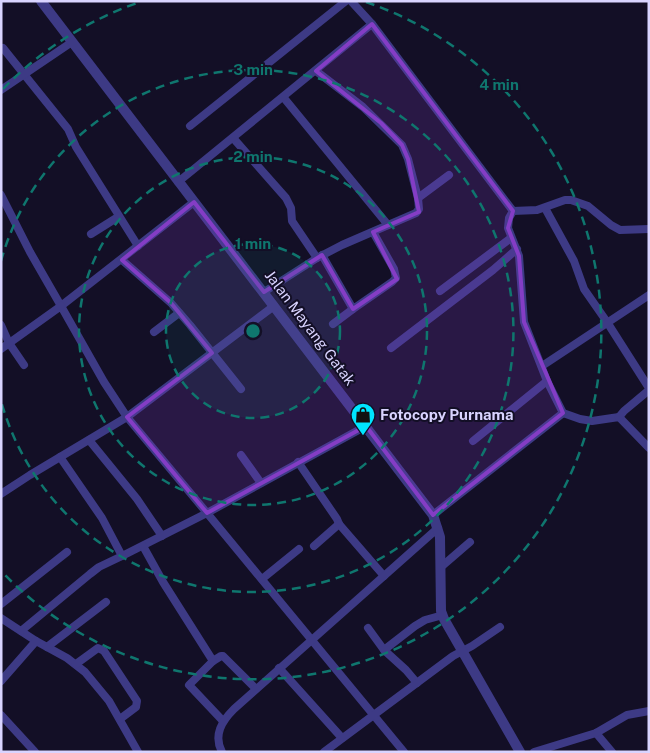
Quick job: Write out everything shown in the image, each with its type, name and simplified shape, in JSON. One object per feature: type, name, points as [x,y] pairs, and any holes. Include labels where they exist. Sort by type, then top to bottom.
[{"type":"street","name":"Jalan Mayang Gatak","points":[[41,1],[433,515],[438,528],[442,615],[461,652],[520,752]]},
{"type":"street","points":[[190,126],[346,1]]},
{"type":"street","points":[[351,1],[372,24],[513,210]]},
{"type":"street","points":[[178,182],[284,98],[372,24]]},
{"type":"street","points":[[1,90],[72,42]]},
{"type":"street","points":[[3,48],[26,74],[68,129],[76,147],[118,217],[138,246]]},
{"type":"street","points":[[264,292],[342,244],[417,212],[419,208],[408,159],[402,145],[363,106],[316,71]]},
{"type":"street","points":[[284,98],[388,225]]},
{"type":"street","points":[[234,138],[288,200],[292,221],[320,256],[353,309]]},
{"type":"street","points":[[418,198],[449,175]]},
{"type":"street","points":[[1,195],[30,252],[104,382],[128,417],[404,752]]},
{"type":"street","points":[[513,210],[545,208],[565,200],[571,200],[588,206],[620,230],[649,229]]},
{"type":"street","points":[[1,349],[122,260],[194,202]]},
{"type":"street","points":[[513,210],[508,225],[520,261],[521,304],[524,322],[547,381],[563,413],[580,420],[592,420],[622,414],[649,389],[584,289],[574,261],[545,208]]},
{"type":"street","points":[[91,234],[118,217]]},
{"type":"street","points":[[333,324],[396,278],[394,269],[373,232]]},
{"type":"street","points":[[440,291],[511,238]]},
{"type":"street","points":[[391,348],[493,270],[517,248]]},
{"type":"street","points":[[484,258],[486,264],[493,270]]},
{"type":"street","points":[[122,260],[179,313],[241,388]]},
{"type":"street","points":[[542,366],[649,295]]},
{"type":"street","points":[[1,494],[27,476],[128,417],[274,306]]},
{"type":"street","points":[[154,332],[179,313]]},
{"type":"street","points":[[1,325],[9,343],[24,365]]},
{"type":"street","points":[[472,441],[547,381]]},
{"type":"street","points":[[433,515],[563,413]]},
{"type":"street","points":[[622,414],[649,448]]},
{"type":"street","points":[[20,631],[99,568],[207,513],[366,426]]},
{"type":"street","points":[[89,440],[137,500],[162,536]]},
{"type":"street","points":[[241,455],[261,483]]},
{"type":"street","points":[[60,457],[102,518],[122,556]]},
{"type":"street","points":[[298,462],[339,524],[384,576]]},
{"type":"street","points":[[314,546],[339,524]]},
{"type":"street","points":[[222,752],[218,743],[223,721],[279,668],[438,528]]},
{"type":"street","points":[[441,567],[470,542]]},
{"type":"street","points":[[143,546],[163,582],[213,661]]},
{"type":"street","points":[[262,579],[299,549]]},
{"type":"street","points":[[1,604],[67,552]]},
{"type":"street","points":[[47,647],[106,602]]},
{"type":"street","points":[[384,650],[402,638],[415,626],[425,620],[442,615]]},
{"type":"street","points":[[1,618],[76,664],[91,678],[120,719],[138,752]]},
{"type":"street","points":[[324,752],[452,656],[500,627]]},
{"type":"street","points":[[368,628],[384,650],[417,683]]},
{"type":"street","points":[[1,681],[36,641]]},
{"type":"street","points":[[76,664],[98,648],[104,651],[137,700],[136,707],[120,719]]},
{"type":"street","points":[[223,721],[189,684],[213,661],[221,656],[225,657],[256,689]]},
{"type":"street","points":[[279,668],[342,738]]},
{"type":"street","points":[[534,752],[596,732],[627,715],[649,711]]},
{"type":"street","points":[[1,715],[35,752]]},
{"type":"street","points":[[596,732],[612,752]]},
{"type":"highlighted area","points":[[372,24],[513,211],[508,228],[519,256],[524,322],[563,413],[433,515],[366,426],[207,513],[127,417],[212,353],[171,303],[122,260],[194,202],[264,292],[322,255],[353,309],[397,279],[373,232],[419,212],[408,159],[402,145],[381,123],[316,71]]},
{"type":"place","name":"Fotocopy Purnama","points":[[363,436]]}]
